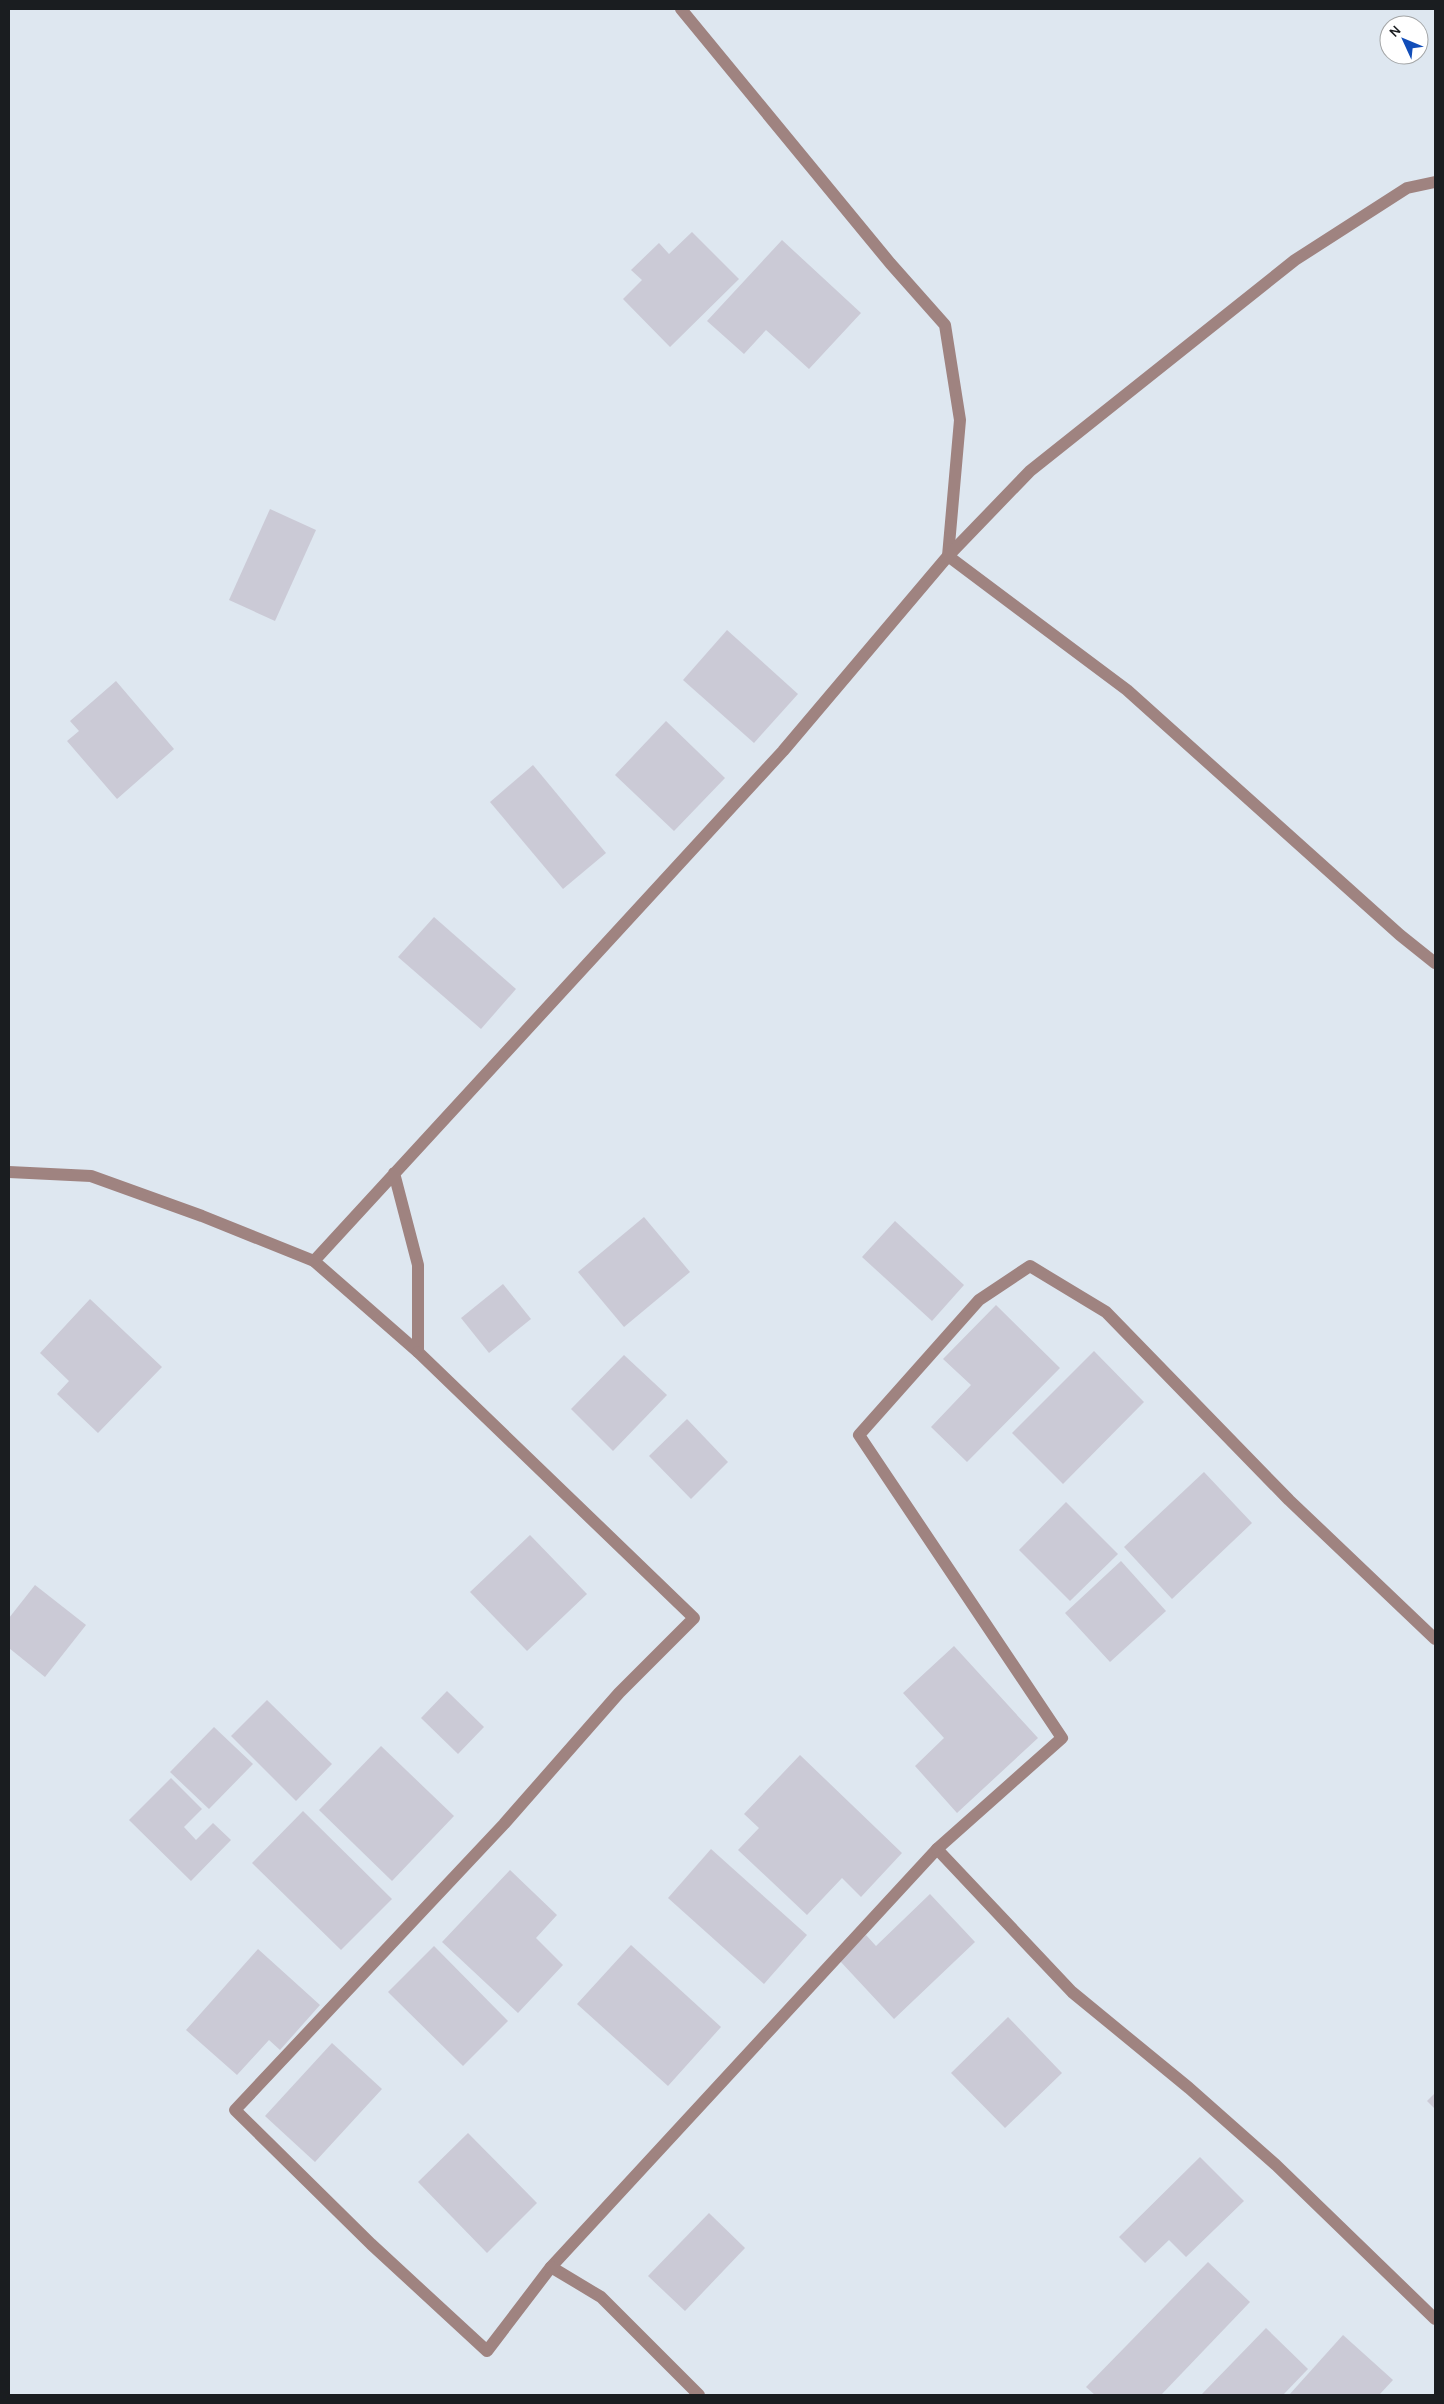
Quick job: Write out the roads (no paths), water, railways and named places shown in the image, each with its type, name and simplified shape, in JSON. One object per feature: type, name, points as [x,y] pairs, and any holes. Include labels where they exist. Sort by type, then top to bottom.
[{"type":"street","points":[[681,9],[890,263],[945,325],[960,420],[948,556]]},
{"type":"street","points":[[314,1261],[783,751],[948,556],[1030,471],[1295,260],[1407,188],[1435,182]]},
{"type":"street","points":[[948,556],[1127,690],[1400,935],[1435,963]]},
{"type":"street","points":[[9,1172],[91,1176],[202,1216],[314,1261],[418,1352],[694,1618],[619,1693],[504,1824],[235,2110],[371,2244],[487,2351],[551,2267],[936,1848],[1062,1738],[859,1435],[979,1300],[1030,1266],[1106,1312],[1289,1500],[1435,1639]]},
{"type":"street","points":[[394,1173],[418,1265],[418,1352]]},
{"type":"street","points":[[936,1848],[1072,1992],[1189,2088],[1276,2165],[1435,2319]]},
{"type":"street","points":[[551,2267],[601,2297],[699,2395]]}]
